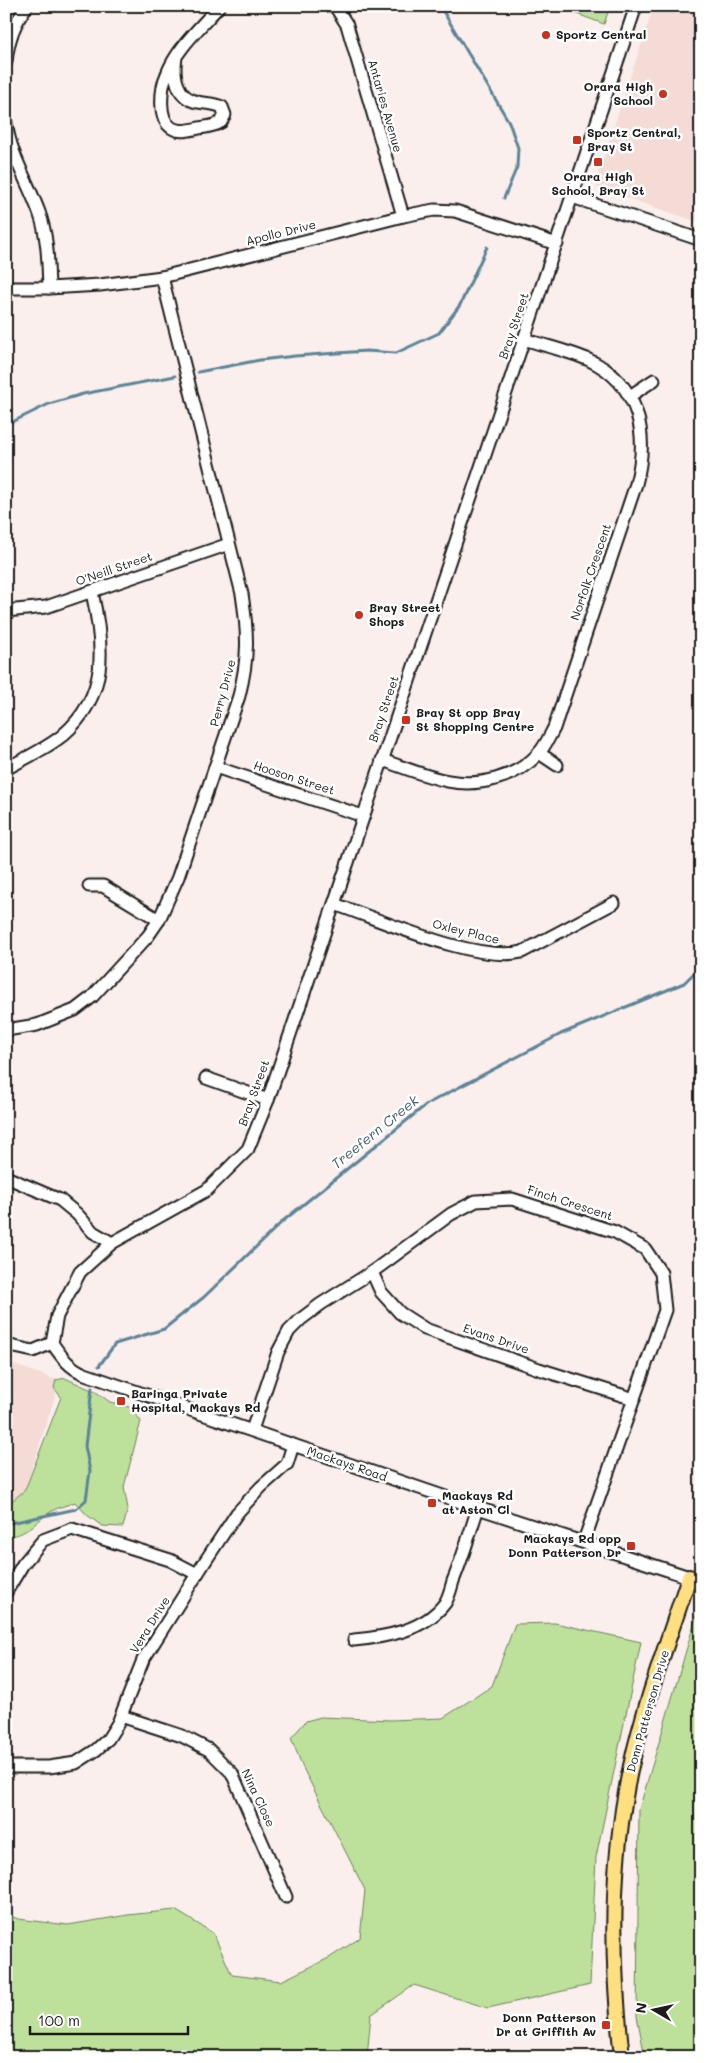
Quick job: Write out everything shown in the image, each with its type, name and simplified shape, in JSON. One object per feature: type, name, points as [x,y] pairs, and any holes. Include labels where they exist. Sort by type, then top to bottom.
[{"type":"main road","name":"Donn Patterson Drive","points":[[622,2057],[614,1965],[613,1912],[622,1815],[631,1765],[643,1717],[695,1579]]},
{"type":"street","points":[[6,62],[10,39],[15,25],[27,6]]},
{"type":"street","points":[[176,57],[174,72],[181,92],[192,100],[216,104],[222,107],[224,115],[221,122],[182,131],[172,128],[168,125],[163,113],[162,94],[166,74],[176,57],[219,6]]},
{"type":"street","name":"Antaries Avenue","points":[[334,6],[347,25],[403,216]]},
{"type":"street","name":"Bray Street","points":[[52,1343],[57,1316],[80,1272],[112,1243],[207,1190],[248,1149],[268,1100],[636,6]]},
{"type":"street","points":[[6,122],[8,142],[39,212],[43,227],[48,257],[49,288]]},
{"type":"street","points":[[572,197],[701,240]]},
{"type":"street","name":"Apollo Drive","points":[[6,288],[100,285],[162,277],[403,216],[434,210],[455,211],[556,244]]},
{"type":"street","name":"Perry Drive","points":[[6,1030],[37,1026],[80,1006],[92,997],[134,953],[159,920],[178,876],[246,671],[248,646],[242,594],[162,277]]},
{"type":"street","name":"Norfolk Crescent","points":[[382,760],[432,777],[466,783],[484,782],[528,764],[539,753],[554,728],[640,467],[642,434],[638,414],[630,396],[607,371],[591,361],[524,338]]},
{"type":"street","points":[[630,396],[654,380]]},
{"type":"street","name":"O'Neill Street","points":[[6,612],[46,607],[229,544]]},
{"type":"street","points":[[6,769],[62,736],[76,721],[86,705],[97,680],[101,647],[100,628],[92,592]]},
{"type":"street","points":[[539,753],[557,765]]},
{"type":"street","name":"Hooson Street","points":[[215,767],[363,816]]},
{"type":"street","points":[[89,886],[103,886],[159,920]]},
{"type":"street","name":"Oxley Place","points":[[334,904],[433,939],[490,954],[510,955],[522,952],[614,904]]},
{"type":"street","points":[[206,1078],[268,1100]]},
{"type":"street","points":[[6,1177],[60,1200],[77,1214],[93,1232],[112,1243]]},
{"type":"street","name":"Finch Crescent","points":[[252,1430],[278,1352],[289,1331],[321,1304],[372,1272],[451,1214],[476,1201],[512,1199],[616,1232],[645,1249],[661,1273],[666,1310],[584,1541]]},
{"type":"street","name":"Evans Drive","points":[[372,1272],[381,1292],[400,1313],[425,1329],[539,1369],[634,1398]]},
{"type":"street","points":[[6,1345],[33,1350],[52,1343]]},
{"type":"street","name":"Mackays Road","points":[[52,1343],[62,1358],[76,1370],[85,1374],[478,1508],[584,1541],[695,1579]]},
{"type":"street","name":"Vera Drive","points":[[6,1767],[49,1767],[76,1763],[96,1750],[108,1738],[121,1716],[143,1660],[197,1574],[237,1513],[261,1487],[287,1464],[293,1445]]},
{"type":"street","points":[[354,1640],[381,1637],[406,1631],[428,1618],[445,1602],[478,1508]]},
{"type":"street","points":[[6,1592],[23,1564],[43,1540],[72,1529],[170,1560],[197,1574]]},
{"type":"street","name":"Nina Close","points":[[121,1716],[182,1736],[209,1750],[232,1773],[286,1897]]},
{"type":"shaded area","name":"Orara High School","points":[[654,6],[701,6],[701,223],[598,188],[595,183]]},
{"type":"shaded area","points":[[6,1362],[60,1381],[14,1524],[6,1524]]},
{"type":"green space","points":[[577,6],[610,6],[604,24],[574,13]]},
{"type":"green space","points":[[65,1378],[96,1392],[110,1402],[129,1407],[141,1421],[124,1487],[128,1509],[123,1527],[102,1526],[87,1515],[75,1502],[52,1511],[20,1534],[6,1536],[6,1506],[25,1490],[61,1397],[54,1388],[56,1380]]},
{"type":"green space","points":[[701,1600],[701,2057],[645,2057],[637,2016],[639,1810]]},
{"type":"green space","points":[[555,1623],[641,1642],[596,1857],[590,1985],[488,2008],[414,1985],[371,2015],[367,2057],[6,2057],[6,1914],[18,1919],[68,1925],[128,1915],[175,1910],[213,1933],[232,1975],[281,1981],[329,1958],[360,1938],[365,1890],[304,1770],[291,1738],[306,1721],[321,1717],[390,1720],[443,1718],[492,1686],[515,1624]]},
{"type":"waterway","points":[[440,6],[509,122],[518,148],[517,167],[504,198]]},
{"type":"waterway","points":[[198,372],[260,360],[295,356],[366,351],[396,353],[439,333],[460,305],[487,247]]},
{"type":"waterway","points":[[6,425],[49,404],[83,394],[175,376]]},
{"type":"waterway","name":"Treefern Creek","points":[[99,1366],[115,1344],[164,1329],[204,1297],[283,1221],[427,1104],[561,1034],[684,983],[701,966]]},
{"type":"waterway","name":"Treefern Creek","points":[[6,1524],[76,1509],[86,1500],[90,1471],[85,1446],[92,1388]]},
{"type":"place","name":"Sportz Central","points":[[546,35]]},
{"type":"place","name":"Orara High School","points":[[663,94]]},
{"type":"place","name":"Sportz Central, Bray St","points":[[577,140]]},
{"type":"place","name":"Orara High School, Bray St","points":[[598,162]]},
{"type":"place","name":"Bray Street Shops","points":[[359,615]]},
{"type":"place","name":"Bray St opp Bray St Shopping Centre","points":[[406,720]]},
{"type":"place","name":"Baringa Private Hospital, Mackays Rd","points":[[121,1401]]},
{"type":"place","name":"Mackays Rd at Aston Cl","points":[[432,1503]]},
{"type":"place","name":"Mackays Rd opp Donn Patterson Dr","points":[[631,1546]]},
{"type":"place","name":"Donn Patterson Dr at Griffith Av","points":[[606,2025]]}]
